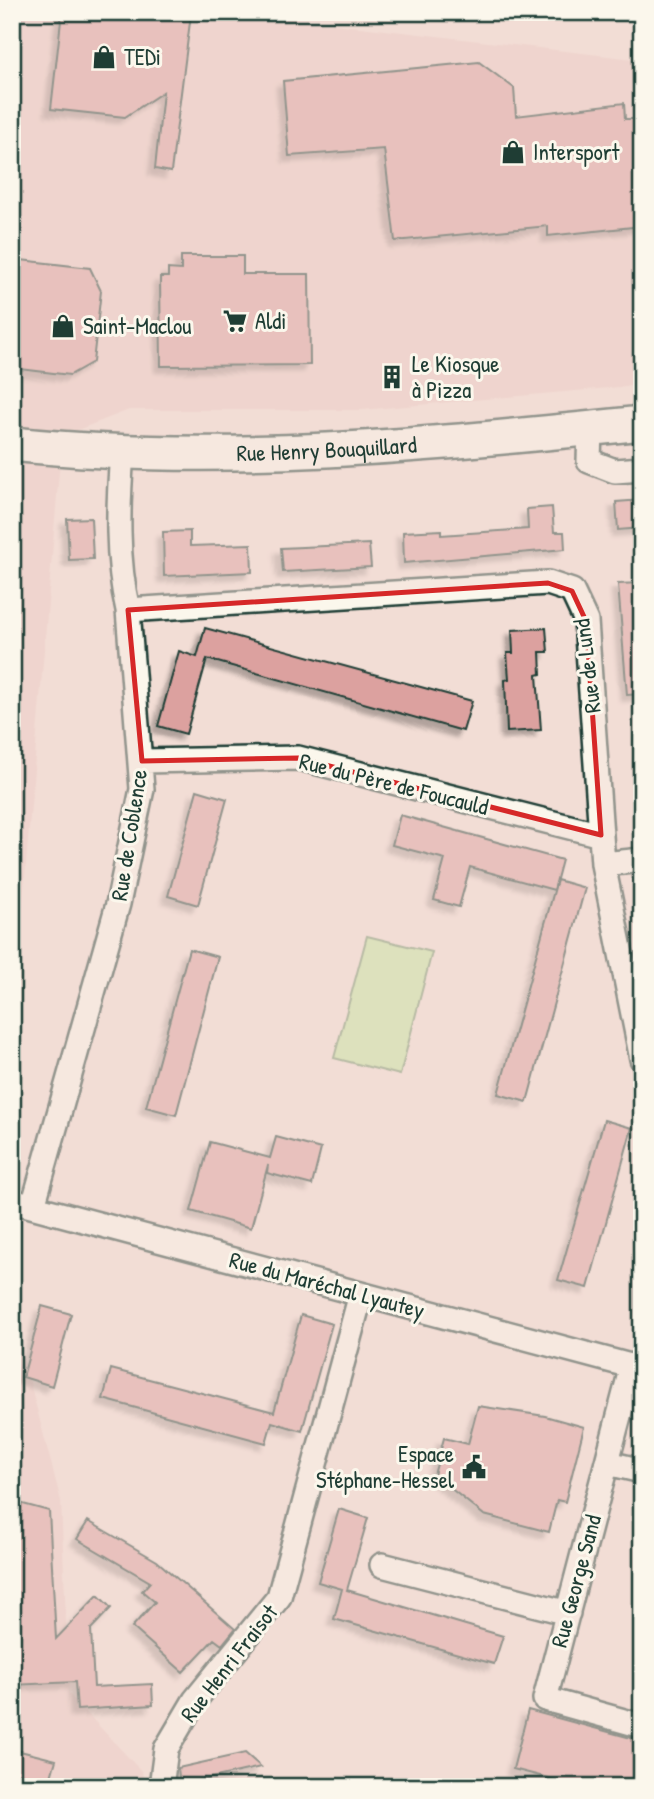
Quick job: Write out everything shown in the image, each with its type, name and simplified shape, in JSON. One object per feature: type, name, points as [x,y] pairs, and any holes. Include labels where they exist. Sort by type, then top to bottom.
[{"type":"main road","name":"Rue Henry Bouquillard","points":[[12,444],[122,453],[344,449],[642,423]]},
{"type":"street","points":[[590,429],[589,461],[615,471],[642,469]]},
{"type":"street","name":"Rue de Coblence","points":[[22,1204],[118,904],[142,789],[142,761],[121,562],[119,486],[122,453]]},
{"type":"street","name":"Rue de Lund","points":[[128,610],[548,583],[572,591],[586,621],[603,864],[642,1059]]},
{"type":"street","name":"Rue du Père de Foucauld","points":[[142,761],[298,758],[601,835]]},
{"type":"street","points":[[603,864],[642,860]]},
{"type":"street","name":"Rue du Maréchal Lyautey","points":[[22,1204],[637,1368]]},
{"type":"street","name":"Rue Henri Fraisot","points":[[161,1787],[166,1749],[195,1700],[279,1597],[361,1294]]},
{"type":"street","name":"Rue George Sand","points":[[637,1368],[608,1463],[545,1699],[642,1726]]},
{"type":"street","points":[[608,1463],[642,1471]]},
{"type":"street","points":[[382,1565],[568,1613]]},
{"type":"highlighted area","points":[[548,583],[572,591],[586,621],[601,835],[298,758],[142,761],[128,610]]},
{"type":"shaded area","points":[[12,12],[232,12],[642,60],[642,385],[362,410],[129,410],[62,436],[12,1031],[12,441],[59,435],[12,425]]},
{"type":"shaded area","points":[[12,1314],[61,1501],[69,1694],[142,1772],[145,1787],[12,1787]]},
{"type":"green space","points":[[367,936],[432,952],[400,1075],[334,1058]]},
{"type":"building","name":"TEDi","points":[[62,12],[191,14],[171,172],[155,169],[163,92],[125,117],[51,109]]},
{"type":"building","name":"Intersport","points":[[479,62],[514,88],[516,116],[624,103],[625,119],[642,119],[642,226],[548,236],[548,226],[395,241],[384,149],[289,156],[283,81]]},
{"type":"building","name":"Aldi","points":[[181,256],[243,256],[243,274],[309,274],[310,365],[161,366],[160,277],[168,277],[168,269],[181,270]]},
{"type":"building","name":"Saint-Maclou","points":[[12,259],[90,268],[101,291],[93,362],[70,375],[12,368]]},
{"type":"building","points":[[642,500],[642,528],[618,530],[616,502]]},
{"type":"building","points":[[552,507],[554,532],[564,532],[565,549],[404,563],[403,532],[441,530],[441,535],[528,529],[527,509]]},
{"type":"building","points":[[91,518],[93,559],[69,560],[67,519]]},
{"type":"building","points":[[190,531],[190,546],[251,544],[252,572],[164,576],[163,532]]},
{"type":"building","points":[[369,544],[371,567],[283,572],[281,548]]},
{"type":"building","points":[[641,583],[642,694],[627,695],[618,584]]},
{"type":"building","points":[[205,628],[472,701],[463,731],[207,659],[186,734],[158,726],[179,651],[197,657]]},
{"type":"building","points":[[546,628],[548,652],[540,652],[541,674],[537,675],[541,730],[507,732],[505,680],[509,679],[507,653],[513,653],[512,630]]},
{"type":"building","points":[[197,790],[227,799],[198,905],[168,896]]},
{"type":"building","points":[[400,815],[562,860],[554,890],[470,867],[459,907],[434,900],[445,859],[392,845]]},
{"type":"building","points":[[557,880],[585,888],[527,1102],[498,1094]]},
{"type":"building","points":[[189,949],[218,957],[176,1115],[146,1107]]},
{"type":"building","points":[[604,1120],[632,1128],[588,1288],[558,1280]]},
{"type":"building","points":[[276,1137],[321,1149],[312,1185],[267,1173],[268,1165],[251,1228],[191,1211],[210,1142],[270,1158]]},
{"type":"building","points":[[42,1306],[71,1314],[52,1386],[23,1377]]},
{"type":"building","points":[[301,1315],[332,1324],[302,1431],[272,1422],[266,1443],[103,1399],[111,1369],[274,1412]]},
{"type":"building","name":"Espace Stéphane-Hessel","points":[[478,1406],[545,1416],[584,1427],[565,1502],[557,1500],[549,1532],[484,1515],[434,1475],[444,1438],[468,1444]]},
{"type":"building","points":[[12,1501],[49,1511],[56,1639],[98,1595],[111,1608],[91,1629],[94,1687],[152,1684],[153,1705],[77,1710],[75,1682],[12,1685]]},
{"type":"building","points":[[339,1509],[368,1518],[347,1590],[503,1636],[494,1664],[334,1619],[342,1589],[318,1582]]},
{"type":"building","points":[[88,1521],[157,1561],[235,1629],[222,1645],[214,1639],[183,1672],[132,1627],[155,1602],[142,1591],[150,1582],[77,1539]]},
{"type":"building","points":[[528,1710],[642,1741],[642,1787],[583,1787],[513,1769]]},
{"type":"building","points":[[12,1749],[56,1760],[48,1787],[12,1787]]},
{"type":"building","points":[[245,1753],[261,1767],[180,1785],[178,1768]]},
{"type":"place","name":"TEDi","points":[[104,57]]},
{"type":"place","name":"Intersport","points":[[513,152]]},
{"type":"place","name":"Aldi","points":[[235,321]]},
{"type":"place","name":"Saint-Maclou","points":[[63,326]]},
{"type":"place","name":"Le Kiosque à Pizza","points":[[392,377]]},
{"type":"place","name":"Espace Stéphane-Hessel","points":[[474,1467]]}]
